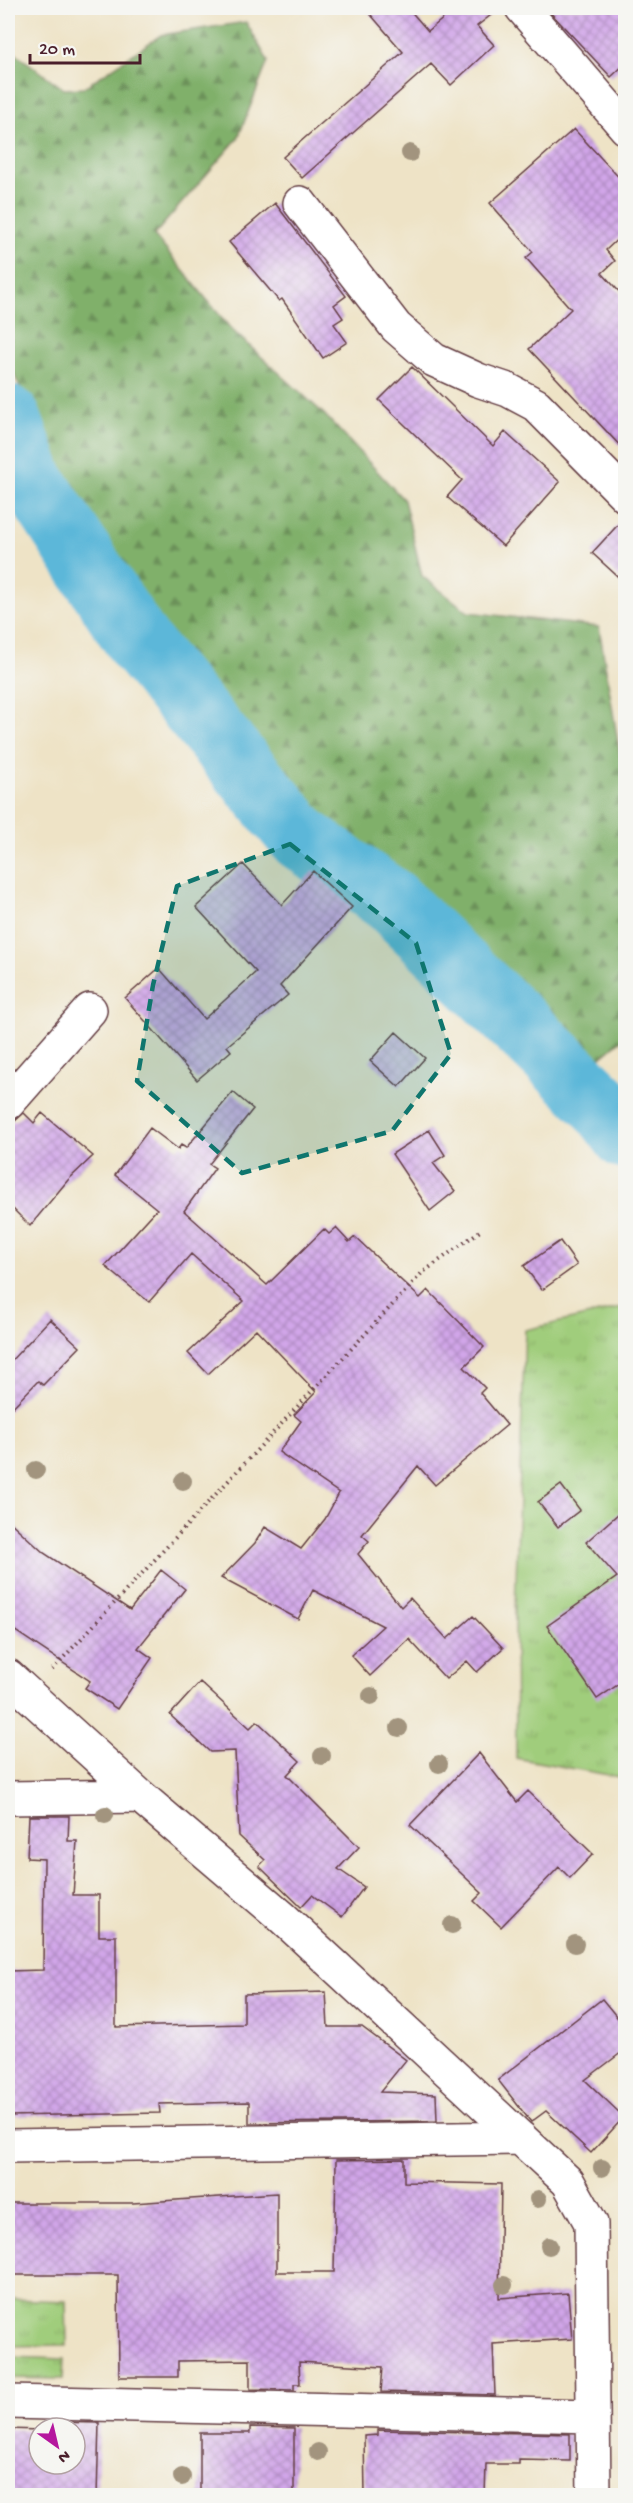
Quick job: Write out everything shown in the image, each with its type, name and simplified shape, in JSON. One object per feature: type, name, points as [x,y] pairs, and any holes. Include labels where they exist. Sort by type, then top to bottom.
[{"type":"street","points":[[522,8],[626,128]]},
{"type":"street","points":[[300,203],[396,327],[434,360],[478,380],[508,390],[536,405],[626,496]]},
{"type":"street","points":[[8,1103],[90,1010]]},
{"type":"street","points":[[18,1685],[141,1796],[282,1917],[568,2182],[591,2223],[594,2496]]},
{"type":"street","points":[[8,1798],[141,1796]]},
{"type":"street","points":[[8,2146],[521,2138]]},
{"type":"street","points":[[8,2403],[592,2416]]},
{"type":"path","points":[[18,1685],[422,1273],[480,1231]]},
{"type":"highlighted area","points":[[290,844],[416,943],[451,1054],[392,1131],[242,1173],[137,1081],[153,985],[177,886]]},
{"type":"green space","points":[[246,22],[268,61],[238,138],[154,235],[231,329],[324,414],[404,500],[422,576],[468,612],[599,627],[625,785],[626,1036],[589,1067],[246,750],[82,530],[8,360],[8,56],[12,51],[64,89],[83,88],[161,35]]},
{"type":"green space","points":[[625,1307],[625,1778],[516,1758],[515,1609],[525,1330]]},
{"type":"green space","points":[[8,2299],[66,2301],[67,2345],[8,2346]]},
{"type":"green space","points":[[8,2357],[64,2359],[63,2379],[8,2378]]},
{"type":"building","points":[[365,8],[408,8],[428,31],[456,8],[500,8],[477,26],[494,45],[451,85],[431,64],[302,178],[283,157],[403,52]]},
{"type":"building","points":[[546,8],[626,8],[626,63],[611,77]]},
{"type":"building","points":[[574,129],[626,185],[626,231],[606,250],[615,261],[602,273],[626,299],[626,452],[529,349],[571,309],[526,258],[533,252],[490,203]]},
{"type":"building","points":[[275,203],[346,296],[334,305],[343,318],[334,324],[347,342],[323,358],[282,299],[279,301],[229,242]]},
{"type":"building","points":[[412,367],[493,446],[505,432],[560,482],[503,546],[447,497],[462,480],[379,400]]},
{"type":"building","points":[[626,516],[626,584],[592,553]]},
{"type":"building","points":[[243,864],[282,905],[313,871],[352,907],[280,986],[288,995],[227,1046],[231,1051],[197,1080],[125,998],[159,968],[204,1019],[256,972],[196,907]]},
{"type":"building","points":[[396,1032],[425,1058],[399,1087],[370,1061]]},
{"type":"building","points":[[233,1092],[253,1109],[209,1164],[215,1168],[184,1211],[267,1285],[324,1229],[329,1234],[336,1228],[349,1242],[355,1237],[420,1298],[428,1290],[484,1347],[464,1367],[485,1388],[480,1393],[507,1425],[435,1485],[418,1466],[362,1535],[369,1541],[358,1554],[401,1607],[410,1598],[447,1639],[473,1616],[503,1648],[477,1672],[467,1661],[446,1679],[409,1639],[370,1676],[351,1655],[383,1626],[313,1590],[298,1619],[221,1578],[255,1543],[265,1527],[301,1549],[325,1519],[339,1493],[279,1452],[301,1421],[294,1415],[316,1392],[256,1329],[208,1374],[188,1353],[244,1301],[191,1254],[149,1302],[105,1266],[157,1209],[115,1175],[150,1128],[178,1149],[181,1145],[186,1148]]},
{"type":"building","points":[[24,1113],[34,1123],[42,1113],[93,1156],[68,1180],[30,1226],[8,1204],[8,1121],[15,1121]]},
{"type":"building","points":[[429,1130],[445,1155],[433,1163],[455,1191],[430,1211],[392,1154]]},
{"type":"building","points":[[560,1241],[577,1265],[542,1290],[524,1266]]},
{"type":"building","points":[[50,1319],[80,1347],[43,1385],[38,1381],[8,1412],[8,1364]]},
{"type":"building","points":[[561,1485],[580,1510],[558,1527],[538,1502]]},
{"type":"building","points":[[626,1507],[626,1679],[597,1699],[547,1626],[617,1577],[586,1542]]},
{"type":"building","points":[[8,1520],[44,1553],[130,1610],[161,1570],[185,1589],[138,1648],[152,1658],[117,1709],[85,1688],[90,1681],[8,1626]]},
{"type":"building","points":[[200,1682],[250,1728],[257,1721],[300,1761],[287,1775],[359,1847],[338,1869],[364,1887],[342,1917],[312,1895],[301,1907],[259,1866],[265,1860],[239,1836],[235,1751],[210,1752],[170,1715]]},
{"type":"building","points":[[479,1753],[517,1802],[528,1791],[593,1854],[570,1878],[559,1867],[501,1927],[474,1901],[482,1893],[410,1825]]},
{"type":"building","points":[[29,1816],[69,1816],[68,1841],[77,1841],[73,1895],[99,1895],[99,1936],[116,1936],[116,2027],[244,2024],[244,1994],[326,1992],[328,2027],[362,2027],[406,2060],[380,2092],[436,2094],[437,2121],[249,2123],[249,2102],[159,2104],[160,2113],[8,2116],[8,1971],[43,1970],[44,1859],[27,1858]]},
{"type":"building","points":[[602,1999],[626,2028],[626,2049],[585,2080],[624,2117],[591,2153],[546,2111],[531,2122],[498,2080]]},
{"type":"building","points":[[404,2159],[404,2182],[501,2184],[499,2298],[568,2293],[572,2339],[493,2344],[495,2395],[381,2392],[383,2367],[299,2362],[300,2384],[294,2384],[294,2390],[250,2389],[250,2360],[178,2361],[178,2377],[119,2377],[118,2275],[8,2275],[8,2203],[133,2203],[277,2193],[277,2272],[334,2272],[336,2160]]},
{"type":"building","points":[[87,2423],[99,2423],[97,2496],[8,2496],[8,2429],[27,2430],[27,2476],[87,2476]]},
{"type":"building","points":[[250,2427],[294,2428],[294,2496],[200,2496],[200,2433],[250,2433]]},
{"type":"building","points":[[378,2430],[570,2434],[570,2461],[519,2460],[519,2464],[486,2464],[485,2496],[365,2496],[364,2436],[378,2435]]},
{"type":"waterway","points":[[8,418],[31,479],[139,644],[301,838],[391,901],[602,1105],[626,1137]]}]
